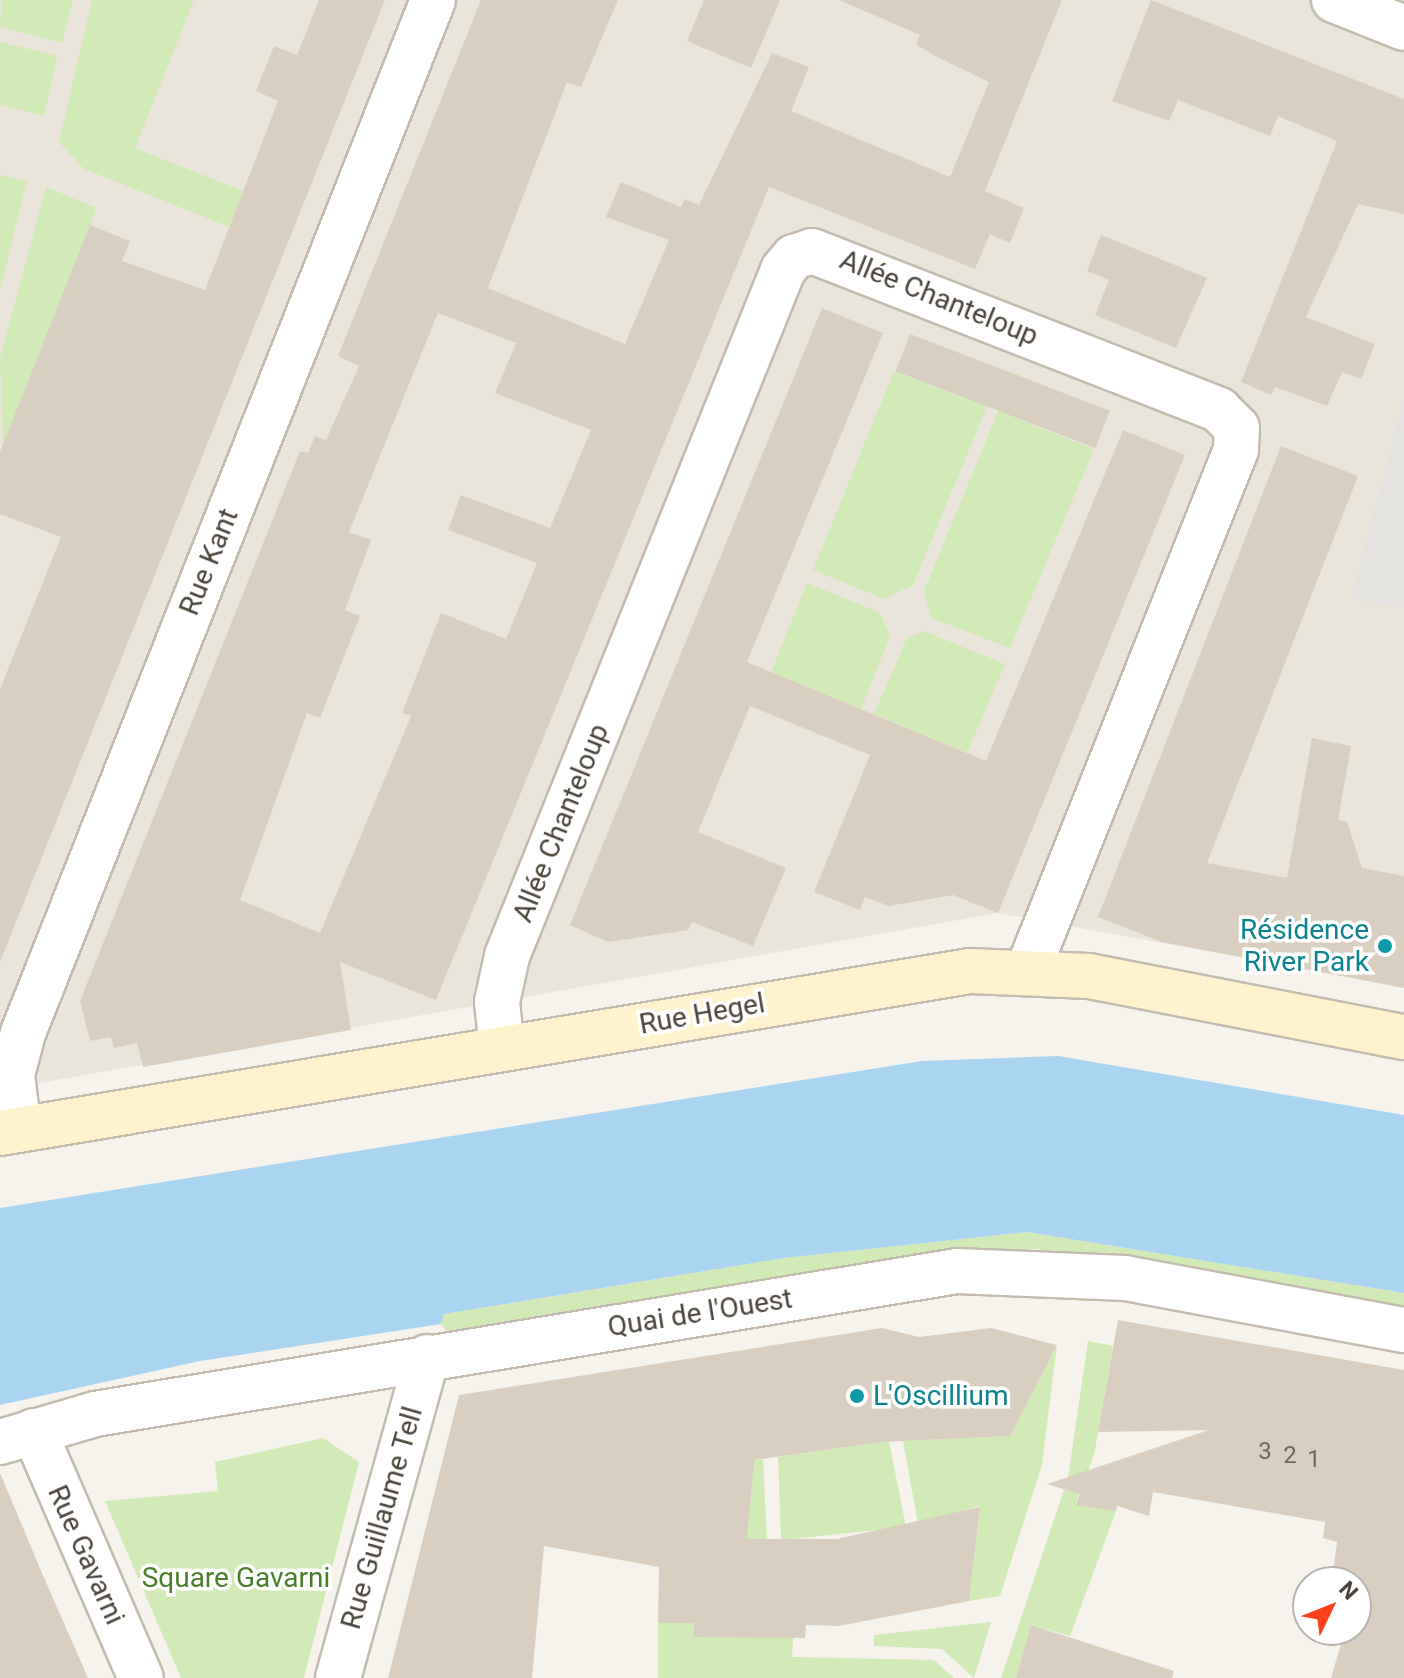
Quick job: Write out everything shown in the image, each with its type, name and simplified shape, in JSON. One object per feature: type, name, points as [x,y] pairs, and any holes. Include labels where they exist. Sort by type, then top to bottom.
[{"type":"street","name":"Rue Kant","points":[[10,1132],[12,1075],[23,1033],[433,0]]},
{"type":"street","points":[[1334,0],[1404,28]]},
{"type":"street","name":"Allée Chanteloup","points":[[502,1049],[497,1002],[507,956],[783,270],[794,257],[812,251],[1219,410],[1237,428],[1236,450],[1028,970]]},
{"type":"street","name":"Rue Hegel","points":[[10,1132],[938,974],[1028,970],[1404,1037]]},
{"type":"street","name":"Quai de l'Ouest","points":[[17,1436],[95,1414],[427,1357],[981,1269],[1125,1278],[1404,1330]]},
{"type":"street","name":"Rue Guillaume Tell","points":[[338,1678],[427,1357]]},
{"type":"street","name":"Rue Gavarni","points":[[17,1436],[141,1678]]},
{"type":"shaded area","points":[[0,0],[1404,0],[1404,987],[998,913],[0,1090]]},
{"type":"shaded area","points":[[1404,396],[1404,607],[1351,600]]},
{"type":"green space","points":[[2,0],[73,0],[62,43],[0,27]]},
{"type":"green space","points":[[92,0],[194,0],[135,148],[243,191],[229,227],[84,169],[59,142]]},
{"type":"green space","points":[[0,42],[57,56],[44,116],[0,105]]},
{"type":"green space","points":[[0,175],[27,181],[0,290]]},
{"type":"green space","points":[[46,187],[97,208],[3,446],[0,358]]},
{"type":"green space","points":[[982,362],[1002,370],[913,585],[884,599],[813,570],[894,371],[967,399]]},
{"type":"green space","points":[[1014,373],[1032,381],[1018,419],[1094,449],[1010,648],[931,618],[924,591]]},
{"type":"green space","points":[[807,583],[879,612],[890,636],[861,709],[771,672]]},
{"type":"green space","points":[[924,631],[1005,664],[967,753],[874,714],[907,638]]},
{"type":"green space","points":[[1027,1232],[1404,1293],[1404,1306],[1036,1249],[449,1334],[441,1324],[444,1314],[784,1258]]},
{"type":"green space","points":[[1088,1341],[1113,1346],[1094,1455],[1076,1503],[1116,1511],[1070,1636],[1031,1625],[1016,1678],[1001,1678],[1068,1478]]},
{"type":"green space","points":[[1057,1345],[1042,1465],[1000,1596],[969,1601],[980,1506],[918,1524],[903,1441],[1009,1436]]},
{"type":"green space","name":"Square Gavarni","points":[[323,1438],[359,1462],[304,1678],[181,1678],[105,1501],[218,1491],[215,1462]]},
{"type":"green space","points":[[889,1441],[906,1527],[781,1540],[778,1457]]},
{"type":"green space","points":[[763,1459],[767,1540],[747,1540],[697,1468]]},
{"type":"green space","points":[[991,1622],[974,1678],[942,1649],[874,1646],[874,1635]]},
{"type":"green space","points":[[658,1623],[694,1623],[694,1637],[719,1637],[719,1624],[793,1638],[792,1657],[934,1660],[954,1678],[658,1678]]},
{"type":"water","points":[[1058,1056],[1404,1115],[1404,1293],[1027,1232],[784,1258],[444,1314],[441,1324],[200,1361],[0,1405],[0,1208],[922,1061]]},
{"type":"building","points":[[319,0],[385,0],[0,962],[0,689],[61,537],[0,514],[0,452],[90,225],[130,241],[122,261],[205,290],[278,101],[256,91],[274,46],[297,55]]},
{"type":"building","points":[[481,0],[618,0],[581,87],[567,82],[488,288],[625,344],[669,240],[606,217],[621,182],[681,207],[685,199],[699,205],[772,53],[809,67],[791,111],[950,177],[989,82],[916,44],[920,35],[839,0],[1062,0],[985,191],[1024,208],[1010,243],[990,234],[975,269],[769,187],[436,1000],[340,962],[351,1030],[143,1067],[137,1043],[114,1048],[111,1037],[90,1041],[80,1001],[300,451],[308,453],[315,436],[326,440],[359,366],[338,356]],"holes":[[[438,313],[516,343],[495,393],[591,430],[550,528],[461,495],[448,530],[537,563],[506,639],[441,613],[402,713],[411,716],[320,933],[240,900],[307,713],[320,718],[360,616],[345,610],[371,540],[349,532]]]},
{"type":"building","points":[[704,0],[780,0],[751,68],[687,41]]},
{"type":"building","points":[[1151,0],[1404,99],[1404,214],[1358,204],[1306,317],[1375,344],[1361,379],[1342,372],[1327,406],[1275,387],[1271,395],[1241,382],[1337,141],[1278,116],[1270,136],[1178,100],[1169,121],[1112,101]]},
{"type":"building","points":[[1101,235],[1207,278],[1176,348],[1095,315],[1109,280],[1087,271]]},
{"type":"building","points":[[822,308],[883,333],[747,662],[986,761],[1123,430],[1185,455],[998,913],[953,895],[889,906],[865,897],[860,910],[814,892],[870,755],[750,706],[698,832],[786,868],[753,946],[692,922],[688,930],[608,942],[570,925]]},
{"type":"building","points":[[910,334],[1110,411],[1095,448],[896,371]]},
{"type":"building","points":[[1281,446],[1358,476],[1207,863],[1287,878],[1312,738],[1351,746],[1338,820],[1347,822],[1362,868],[1404,876],[1404,988],[1162,942],[1098,917]]},
{"type":"building","points":[[1118,1320],[1404,1370],[1404,1678],[1331,1678],[1340,1646],[1372,1646],[1372,1566],[1334,1566],[1337,1542],[1323,1538],[1325,1522],[1153,1492],[1149,1516],[1117,1506],[1116,1511],[1076,1505],[1080,1494],[1047,1484],[1209,1430],[1098,1432]]},
{"type":"building","points":[[882,1328],[919,1337],[991,1328],[1057,1345],[1010,1436],[882,1442],[754,1460],[747,1539],[837,1539],[980,1507],[969,1601],[839,1626],[806,1625],[805,1638],[694,1637],[694,1623],[658,1623],[659,1567],[544,1546],[532,1678],[388,1678],[459,1395]]},
{"type":"building","points":[[0,1473],[45,1580],[88,1678],[0,1678]]},
{"type":"building","points":[[1031,1625],[1174,1671],[1172,1678],[1016,1678]]},
{"type":"place","name":"Résidence River Park","points":[[1385,946]]},
{"type":"place","name":"L'Oscillium","points":[[857,1396]]}]
